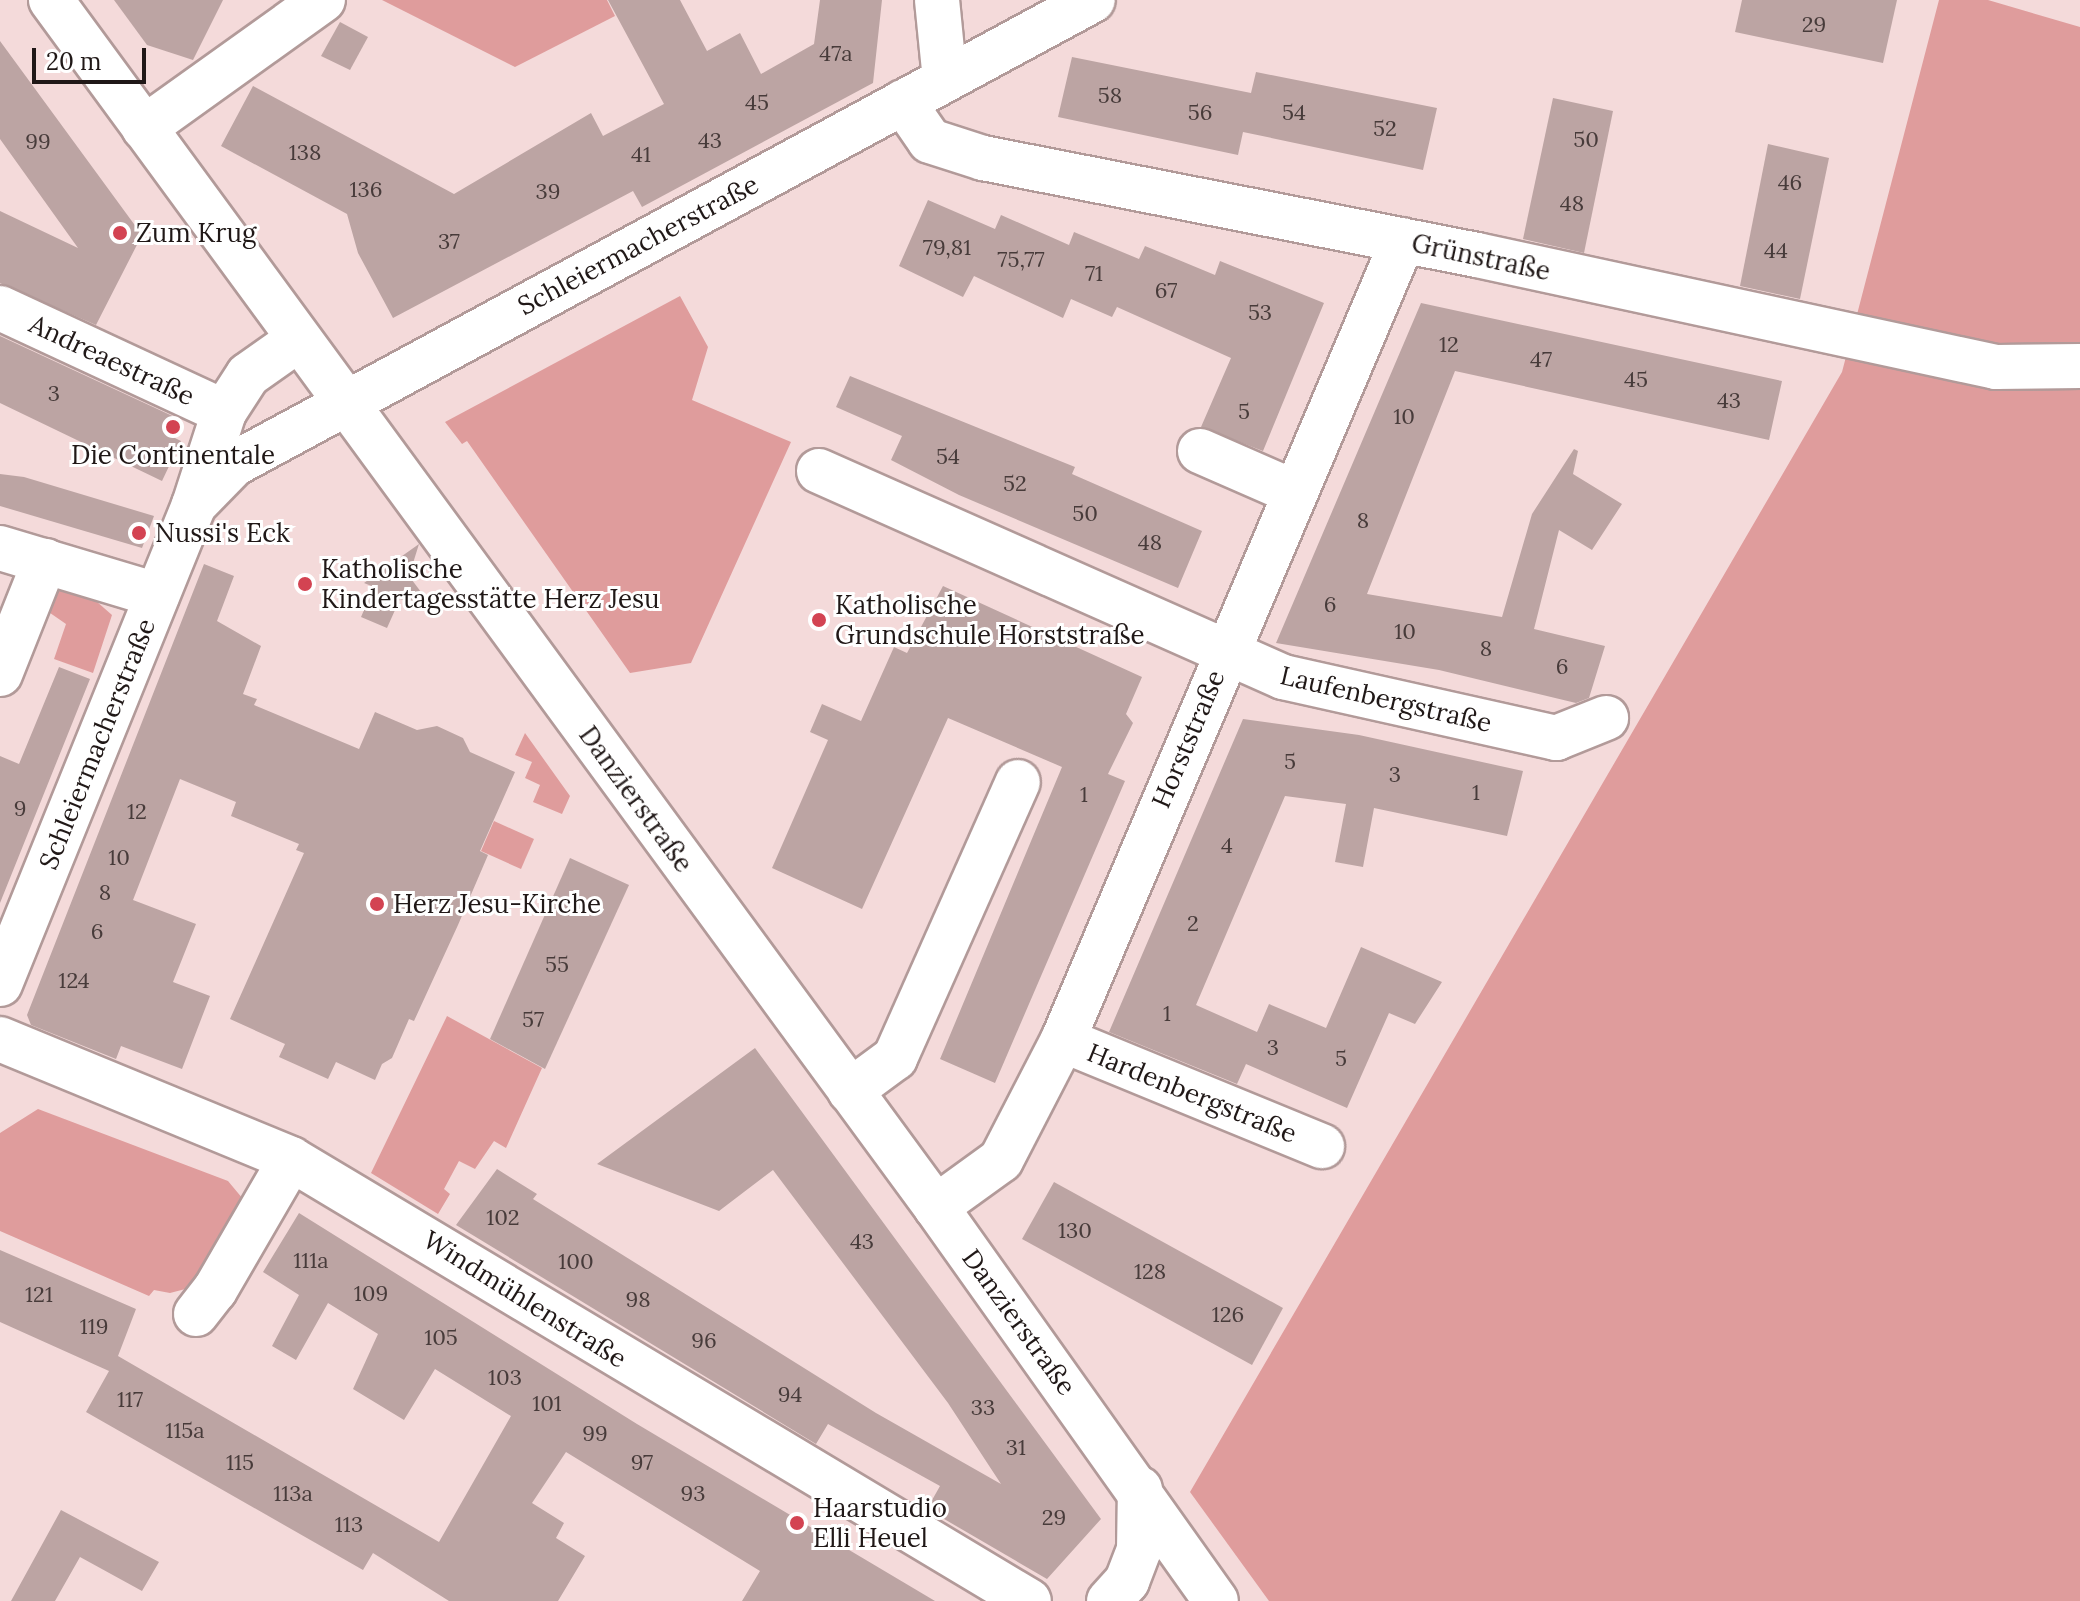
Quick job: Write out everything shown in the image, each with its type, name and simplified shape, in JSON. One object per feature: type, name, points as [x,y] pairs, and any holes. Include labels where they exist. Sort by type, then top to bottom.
[{"type":"street","name":"Danzierstraße","points":[[51,0],[936,1207],[1140,1489],[1216,1601]]},
{"type":"street","points":[[144,128],[323,0]]},
{"type":"street","points":[[937,0],[945,80]]},
{"type":"street","name":"Schleiermacherstraße","points":[[194,505],[234,464],[1093,0]]},
{"type":"street","name":"Grünstraße","points":[[903,102],[930,141],[983,158],[1403,240],[1996,367],[2080,366]]},
{"type":"street","name":"Horststraße","points":[[936,1207],[1001,1160],[1063,1040],[1224,652],[1403,240]]},
{"type":"street","name":"Andreaestraße","points":[[0,308],[224,412]]},
{"type":"street","name":"Schleiermacherstraße","points":[[0,984],[194,505],[224,412],[248,375],[299,339]]},
{"type":"street","points":[[1200,451],[1294,492]]},
{"type":"street","name":"Laufenbergstraße","points":[[819,471],[1283,677],[1556,738],[1606,718]]},
{"type":"street","points":[[0,548],[157,595]]},
{"type":"street","points":[[0,674],[45,561]]},
{"type":"street","points":[[850,1091],[895,1058],[1018,782]]},
{"type":"street","name":"Windmühlenstraße","points":[[0,1039],[291,1159],[1029,1601]]},
{"type":"street","name":"Hardenbergstraße","points":[[1063,1040],[1322,1146]]},
{"type":"street","points":[[196,1314],[291,1159]]},
{"type":"street","points":[[1109,1601],[1127,1581],[1139,1550],[1140,1489]]},
{"type":"shaded area","points":[[382,0],[607,0],[615,16],[515,67]]},
{"type":"shaded area","points":[[1939,0],[1988,0],[2080,27],[2080,1601],[1269,1601],[1190,1492],[1842,372]]},
{"type":"shaded area","points":[[680,296],[708,347],[692,400],[791,442],[691,663],[630,673],[467,441],[462,444],[445,422]]},
{"type":"shaded area","points":[[46,586],[96,601],[112,615],[93,673],[54,659],[66,624],[40,606]]},
{"type":"shaded area","points":[[525,733],[570,796],[562,814],[533,802],[540,785],[525,778],[532,762],[515,755]]},
{"type":"shaded area","points":[[494,821],[534,839],[521,869],[481,851]]},
{"type":"shaded area","points":[[447,1016],[542,1068],[506,1148],[494,1141],[475,1169],[459,1161],[444,1189],[450,1194],[438,1214],[371,1173]]},
{"type":"shaded area","points":[[38,1109],[228,1181],[243,1199],[193,1287],[170,1293],[154,1290],[149,1296],[0,1231],[0,1133]]},
{"type":"building","points":[[114,0],[223,0],[193,60],[147,45]]},
{"type":"building","points":[[608,0],[680,0],[707,51],[740,33],[761,74],[814,44],[820,0],[882,0],[873,83],[642,207],[633,191],[393,318],[358,253],[347,214],[221,146],[253,86],[454,194],[591,113],[603,136],[664,104]]},
{"type":"building","points":[[1742,0],[1897,0],[1883,63],[1735,32]]},
{"type":"building","points":[[340,22],[368,37],[350,70],[321,56]]},
{"type":"building","points":[[0,41],[142,235],[96,325],[0,283],[0,211],[78,248],[0,139]]},
{"type":"building","points":[[1072,57],[1251,93],[1256,72],[1437,108],[1423,170],[1243,132],[1238,155],[1058,117]]},
{"type":"building","points":[[1553,98],[1613,111],[1584,253],[1523,239]]},
{"type":"building","points":[[1768,144],[1829,158],[1800,299],[1740,286]]},
{"type":"building","points":[[928,200],[995,229],[1001,215],[1069,245],[1074,232],[1139,259],[1145,246],[1215,275],[1220,261],[1324,303],[1263,451],[1201,427],[1231,358],[1117,307],[1112,317],[1071,299],[1063,318],[974,276],[963,297],[899,266]]},
{"type":"building","points":[[1421,303],[1782,381],[1769,440],[1455,371],[1367,594],[1502,617],[1532,514],[1574,449],[1578,451],[1573,474],[1622,504],[1592,550],[1559,530],[1534,629],[1605,646],[1589,698],[1576,703],[1439,670],[1276,643]]},
{"type":"building","points":[[0,336],[179,419],[171,436],[181,441],[162,481],[0,403]]},
{"type":"building","points":[[850,376],[1075,467],[1072,474],[1202,531],[1178,588],[959,495],[891,460],[902,436],[836,407]]},
{"type":"building","points":[[0,474],[24,477],[154,516],[142,548],[0,506]]},
{"type":"building","points":[[419,544],[409,576],[439,616],[400,599],[387,628],[361,617],[374,587],[364,583]]},
{"type":"building","points":[[204,564],[234,576],[217,621],[261,646],[243,694],[257,699],[254,705],[359,749],[375,712],[417,730],[437,726],[463,738],[470,752],[515,772],[480,851],[488,855],[458,925],[414,1021],[409,1019],[392,1058],[382,1064],[375,1080],[336,1062],[328,1079],[279,1057],[285,1044],[230,1019],[304,853],[296,850],[299,844],[231,816],[236,802],[180,779],[133,900],[196,924],[173,982],[210,996],[182,1069],[121,1046],[116,1059],[31,1025],[27,1015]]},
{"type":"building","points":[[943,586],[1142,677],[1126,714],[1133,723],[1108,774],[1125,781],[995,1083],[940,1059],[1062,767],[948,718],[862,909],[772,868],[828,740],[810,732],[822,704],[861,721],[894,647],[907,653]]},
{"type":"building","points":[[59,667],[90,679],[0,903],[0,756],[19,764]]},
{"type":"building","points":[[1243,719],[1359,735],[1523,771],[1507,836],[1374,808],[1363,867],[1335,862],[1346,804],[1285,796],[1196,1005],[1257,1032],[1269,1004],[1326,1028],[1361,947],[1442,982],[1415,1024],[1389,1013],[1347,1108],[1246,1064],[1237,1084],[1109,1032]]},
{"type":"building","points":[[570,858],[629,885],[545,1069],[490,1039]]},
{"type":"building","points":[[755,1048],[1101,1519],[1047,1579],[927,1509],[940,1486],[828,1424],[816,1444],[456,1225],[497,1169],[537,1194],[533,1199],[876,1413],[1001,1484],[948,1403],[773,1170],[719,1211],[597,1164]]},
{"type":"building","points":[[1054,1182],[1283,1308],[1252,1365],[1022,1239]]},
{"type":"building","points":[[299,1213],[637,1424],[935,1601],[742,1601],[760,1571],[566,1452],[532,1503],[564,1523],[556,1538],[585,1556],[558,1601],[449,1601],[373,1553],[363,1570],[86,1412],[109,1371],[0,1322],[0,1250],[136,1309],[118,1356],[439,1542],[511,1416],[435,1369],[404,1420],[353,1389],[378,1334],[328,1303],[296,1360],[272,1346],[299,1295],[263,1272]]},
{"type":"building","points":[[61,1510],[159,1562],[142,1591],[80,1557],[55,1601],[11,1601]]},
{"type":"place","name":"Zum Krug","points":[[120,233]]},
{"type":"place","name":"Die Continentale","points":[[173,427]]},
{"type":"place","name":"Nussi's Eck","points":[[139,533]]},
{"type":"place","name":"Katholische Kindertagesstätte Herz Jesu","points":[[305,584]]},
{"type":"place","name":"Katholische Grundschule Horststraße","points":[[819,620]]},
{"type":"place","name":"Herz Jesu-Kirche","points":[[377,904]]},
{"type":"place","name":"Haarstudio Elli Heuel","points":[[797,1523]]}]
